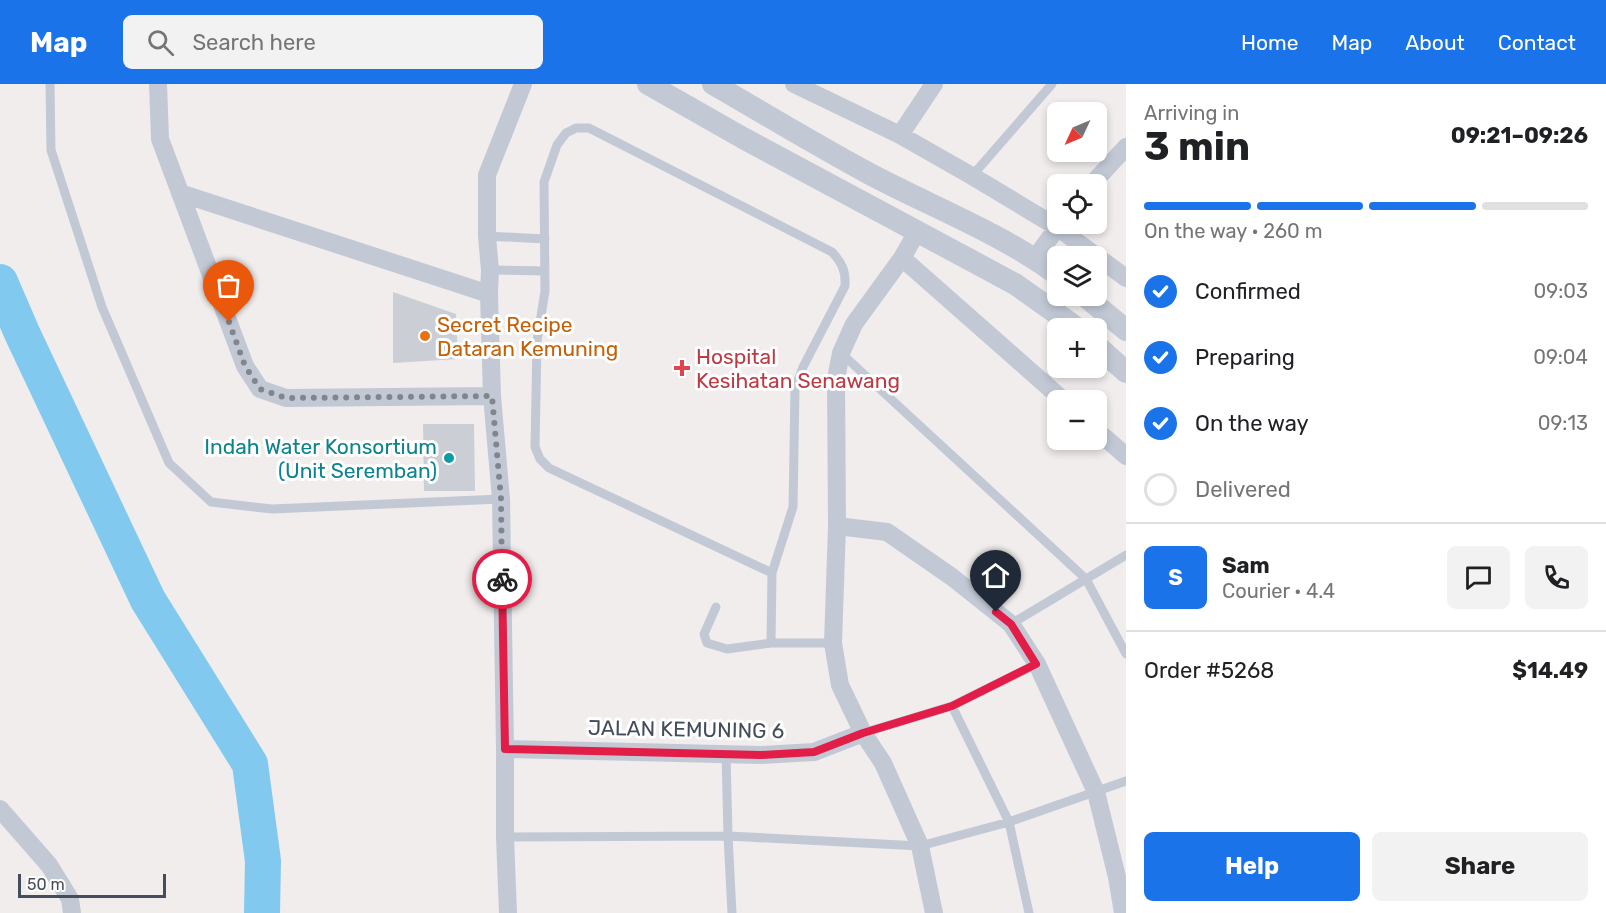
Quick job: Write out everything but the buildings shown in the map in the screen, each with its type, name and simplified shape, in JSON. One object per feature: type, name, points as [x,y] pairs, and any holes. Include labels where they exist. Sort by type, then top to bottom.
[{"type":"street","points":[[158,84],[160,139],[245,366],[260,389],[286,398],[492,396]]},
{"type":"street","points":[[508,913],[501,499],[492,396],[487,175],[523,84]]},
{"type":"street","points":[[648,84],[743,138],[1015,284],[1063,318]]},
{"type":"street","points":[[713,84],[869,173],[983,229],[1047,267]]},
{"type":"street","points":[[794,84],[900,135],[1047,219]]},
{"type":"street","points":[[900,135],[934,84]]},
{"type":"street","points":[[1101,174],[1126,147]]},
{"type":"street","points":[[180,193],[489,294]]},
{"type":"street","points":[[917,232],[902,258],[854,324],[841,353],[836,379],[837,526],[833,643],[840,685],[863,733],[883,763],[920,846],[934,913]]},
{"type":"street","points":[[1035,258],[1052,234]]},
{"type":"street","points":[[1070,234],[1126,278]]},
{"type":"street","points":[[902,258],[1052,390]]},
{"type":"street","points":[[1097,306],[1126,330]]},
{"type":"street","points":[[1107,355],[1126,372]]},
{"type":"street","points":[[1107,440],[1126,456]]},
{"type":"street","points":[[837,526],[887,532],[952,577],[1011,624],[1036,664],[1096,792],[1117,877],[1123,913]]},
{"type":"street","name":"JALAN KEMUNING 6","points":[[505,749],[761,755],[814,752],[863,733]]},
{"type":"street","points":[[0,809],[50,865],[70,899],[72,913]]},
{"type":"lane","points":[[50,84],[51,150],[102,307],[170,463],[211,502],[272,509],[501,499]]},
{"type":"lane","points":[[972,176],[1052,84]]},
{"type":"lane","points":[[771,643],[772,573],[793,507],[795,388],[803,367],[845,286],[846,273],[832,252],[589,128],[576,128],[566,133],[557,145],[544,182],[545,291],[537,341],[535,447],[540,459],[549,468],[772,573]]},
{"type":"lane","points":[[487,236],[545,239]]},
{"type":"lane","points":[[490,270],[545,271]]},
{"type":"lane","points":[[841,353],[1086,579],[1126,654]]},
{"type":"lane","points":[[1011,624],[1126,555]]},
{"type":"lane","points":[[716,607],[704,634],[707,643],[727,649],[771,643],[833,643]]},
{"type":"lane","points":[[863,733],[952,706],[1036,664]]},
{"type":"lane","points":[[952,706],[1009,822],[1029,913]]},
{"type":"lane","points":[[726,753],[732,913]]},
{"type":"lane","points":[[505,837],[728,836],[920,846],[1009,822],[1126,781]]},
{"type":"waterway","points":[[0,282],[148,600],[250,764],[263,861],[262,913]]},
{"type":"way so far","points":[[229,322],[245,366],[260,389],[286,398],[492,396],[501,499],[502,579]]},
{"type":"place","name":"Secret Recipe Dataran Kemuning","points":[[425,336]]},
{"type":"place","name":"Hospital Kesihatan Senawang","points":[[682,368]]},
{"type":"place","name":"Indah Water Konsortium (Unit Seremban)","points":[[449,458]]},
{"type":"route","points":[[502,579],[505,749],[761,755],[814,752],[863,733],[952,706],[1036,664],[1011,624],[996,612]]}]
